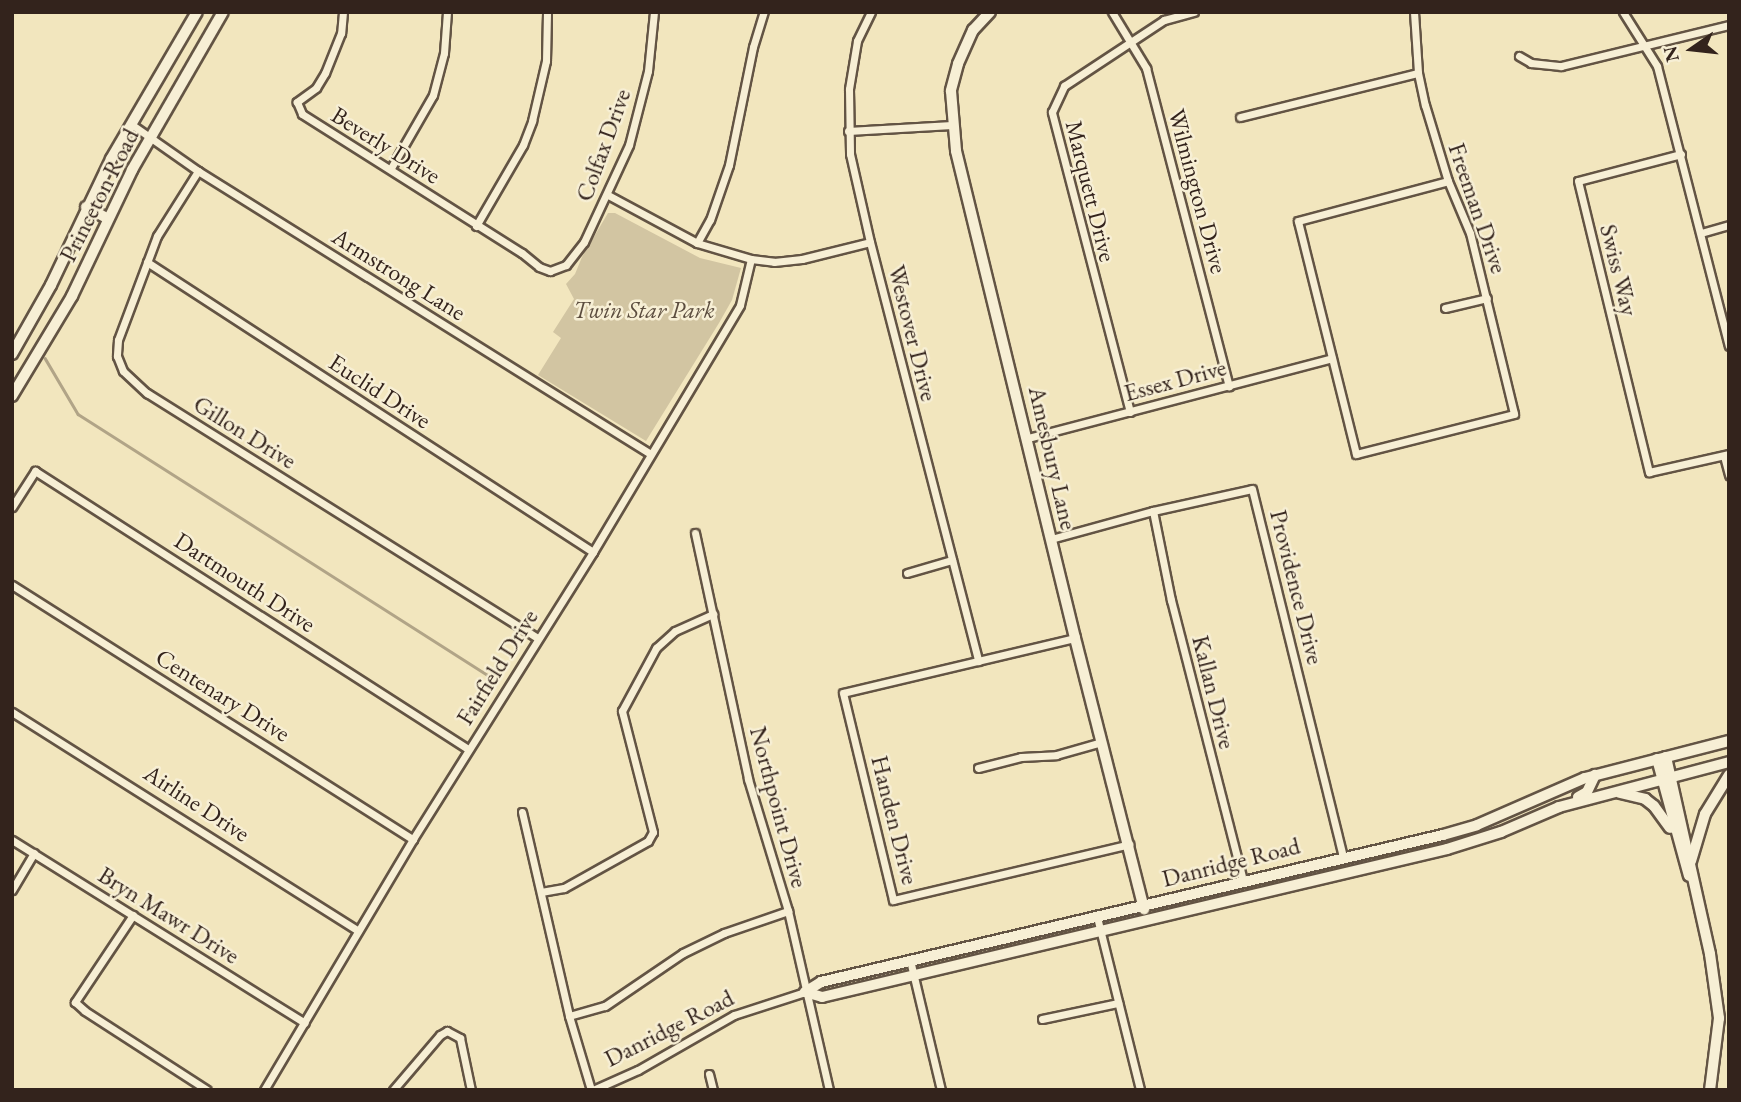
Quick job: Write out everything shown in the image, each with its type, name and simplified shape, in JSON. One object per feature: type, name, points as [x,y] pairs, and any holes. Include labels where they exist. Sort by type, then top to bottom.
[{"type":"street","name":"Princeton Road","points":[[12,354],[51,285],[86,208],[131,124],[197,12]]},
{"type":"street","name":"Princeton Road","points":[[12,396],[72,296],[107,218],[223,12]]},
{"type":"street","name":"Beverly Drive","points":[[343,12],[341,33],[325,74],[316,88],[297,102],[299,108],[323,128],[550,271]]},
{"type":"street","points":[[391,169],[432,95],[444,53],[447,12]]},
{"type":"street","points":[[475,226],[523,145],[532,121],[546,61],[547,12]]},
{"type":"street","name":"Colfax Drive","points":[[550,271],[566,265],[575,255],[593,228],[608,195],[638,118],[649,71],[654,12]]},
{"type":"street","points":[[698,243],[710,220],[729,165],[753,47],[764,12]]},
{"type":"street","name":"Westover Drive","points":[[871,12],[857,41],[849,89],[848,131],[870,242],[978,661]]},
{"type":"street","name":"Amesbury Lane","points":[[990,12],[973,30],[958,64],[951,91],[952,125],[1074,638],[1147,919]]},
{"type":"street","name":"Wilmington Drive","points":[[1112,12],[1146,68],[1229,386]]},
{"type":"street","name":"Marquett Drive","points":[[1130,412],[1052,113],[1064,86],[1164,20],[1194,12]]},
{"type":"street","name":"Freeman Drive","points":[[1332,358],[1356,453],[1514,414],[1470,233],[1448,181],[1418,73],[1414,12]]},
{"type":"street","points":[[1623,12],[1647,46],[1657,66],[1729,346]]},
{"type":"street","points":[[1519,56],[1531,63],[1561,66],[1729,25]]},
{"type":"street","points":[[1240,117],[1418,73]]},
{"type":"street","name":"Armstrong Lane","points":[[131,124],[198,171],[649,453]]},
{"type":"street","points":[[848,131],[952,125]]},
{"type":"street","name":"Swiss Way","points":[[1681,154],[1578,181],[1649,472],[1726,455]]},
{"type":"street","name":"Gillon Drive","points":[[198,171],[158,236],[116,349],[118,362],[132,383],[537,638]]},
{"type":"street","points":[[1332,358],[1298,221],[1448,181]]},
{"type":"street","points":[[608,195],[698,243],[751,259],[774,262],[802,259],[870,242]]},
{"type":"street","points":[[86,208],[107,218]]},
{"type":"street","points":[[1701,233],[1729,225]]},
{"type":"street","name":"Fairfield Drive","points":[[264,1090],[413,839],[593,552],[649,453],[740,305],[751,259]]},
{"type":"street","name":"Euclid Drive","points":[[147,262],[593,552]]},
{"type":"street","points":[[1445,308],[1487,298]]},
{"type":"street","name":"Essex Drive","points":[[1028,438],[1332,358]]},
{"type":"street","points":[[12,373],[22,379]]},
{"type":"street","points":[[1726,455],[1729,475]]},
{"type":"street","name":"Dartmouth Drive","points":[[12,507],[35,471],[468,750]]},
{"type":"street","name":"Providence Drive","points":[[1051,539],[1153,511],[1252,489],[1343,856]]},
{"type":"street","name":"Kallan Drive","points":[[1153,511],[1171,600],[1243,881]]},
{"type":"street","name":"Northpoint Drive","points":[[695,533],[748,779],[788,911],[829,1090]]},
{"type":"street","points":[[906,573],[952,560]]},
{"type":"street","name":"Centenary Drive","points":[[12,584],[413,839]]},
{"type":"street","points":[[541,892],[564,888],[648,841],[653,832],[622,711],[656,648],[675,631],[713,614]]},
{"type":"street","points":[[978,661],[1074,638]]},
{"type":"street","name":"Handen Drive","points":[[978,661],[843,692],[893,900],[1129,844]]},
{"type":"street","name":"Airline Drive","points":[[12,712],[358,931]]},
{"type":"street","name":"Danridge Road","points":[[592,1090],[638,1070],[734,1014],[805,992],[821,982],[1477,825],[1595,775],[1729,741]]},
{"type":"street","points":[[978,768],[1021,757],[1056,755],[1102,742]]},
{"type":"street","points":[[1662,758],[1679,848]]},
{"type":"street","name":"Danridge Road","points":[[805,992],[822,997],[1466,844],[1559,807],[1729,762]]},
{"type":"street","points":[[1612,771],[1632,787]]},
{"type":"street","points":[[1559,807],[1587,792],[1595,775]]},
{"type":"street","points":[[1690,862],[1705,814],[1729,775]]},
{"type":"street","points":[[1666,778],[1690,862],[1693,886]]},
{"type":"street","points":[[1612,792],[1633,795],[1654,806],[1667,821],[1693,886],[1724,1019],[1710,1090]]},
{"type":"street","points":[[522,813],[569,1016],[592,1090]]},
{"type":"street","name":"Bryn Mawr Drive","points":[[12,840],[305,1023]]},
{"type":"street","points":[[12,890],[33,853]]},
{"type":"street","points":[[569,1016],[605,1006],[682,953],[724,933],[788,911]]},
{"type":"street","points":[[133,915],[75,1002],[207,1090]]},
{"type":"street","points":[[1097,916],[1140,1090]]},
{"type":"street","points":[[910,960],[941,1090]]},
{"type":"street","points":[[1042,1019],[1118,1003]]},
{"type":"street","points":[[394,1090],[440,1035],[447,1031],[455,1033],[461,1042],[471,1090]]},
{"type":"street","points":[[709,1074],[713,1090]]},
{"type":"green space","name":"Twin Star Park","points":[[608,213],[615,213],[700,258],[741,268],[732,300],[646,441],[538,375],[561,338],[553,332],[574,299],[566,284],[575,274]]},
{"type":"waterway","points":[[45,358],[78,414],[495,680]]}]
